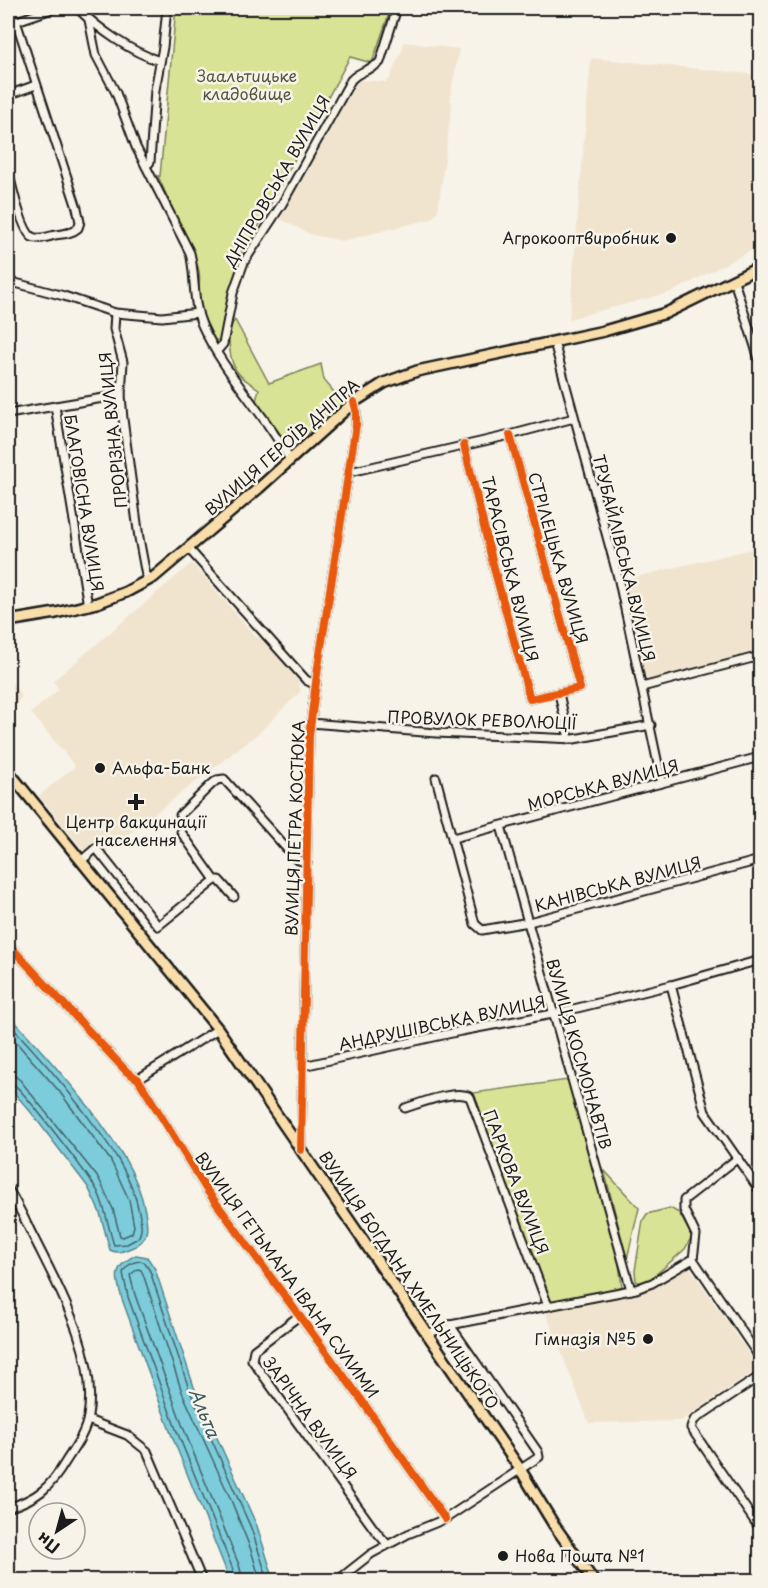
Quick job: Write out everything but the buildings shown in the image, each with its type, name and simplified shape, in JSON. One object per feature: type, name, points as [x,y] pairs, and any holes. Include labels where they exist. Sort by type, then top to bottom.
[{"type":"main road","name":"ВУЛИЦЯ ГЕРОЇВ ДНІПРА","points":[[8,621],[88,606],[117,596],[147,580],[188,548],[354,402],[384,383],[417,371],[604,331],[666,313],[760,267]]},
{"type":"main road","name":"ВУЛИЦЯ БОГДАНА ХМЕЛЬНИЦЬКОГО","points":[[8,771],[218,1029],[520,1469],[593,1581]]},
{"type":"street","points":[[8,24],[55,8]]},
{"type":"street","points":[[77,8],[89,20],[138,51],[160,61]]},
{"type":"street","points":[[146,166],[150,162],[154,100],[167,8]]},
{"type":"street","name":"ДНІПРОВСЬКА ВУЛИЦЯ","points":[[217,351],[223,344],[232,299],[244,262],[288,194],[351,80],[361,71],[380,62],[397,8]]},
{"type":"street","points":[[89,20],[96,55],[116,93],[136,147],[190,253],[198,313],[202,324],[217,351],[290,460]]},
{"type":"street","points":[[8,170],[24,226],[30,235],[40,238],[76,231],[79,218],[16,21]]},
{"type":"street","points":[[8,95],[36,85]]},
{"type":"street","points":[[8,281],[115,313],[162,316],[198,313]]},
{"type":"street","points":[[734,281],[760,362]]},
{"type":"street","name":"ПРОРІЗНА ВУЛИЦЯ","points":[[115,313],[114,329],[123,362],[121,395],[139,538],[147,580]]},
{"type":"street","name":"ТРУБАЙЛІВСЬКА ВУЛИЦЯ","points":[[554,342],[620,581],[662,783]]},
{"type":"street","name":"БЛАГОВІСНА ВУЛИЦЯ","points":[[8,414],[121,395]]},
{"type":"street","name":"ВУЛИЦЯ ПЕТРА КОСТЮКА","points":[[301,1150],[310,723],[350,472],[356,425],[354,402]]},
{"type":"street","name":"БЛАГОВІСНА ВУЛИЦЯ","points":[[55,406],[88,606]]},
{"type":"street","points":[[350,472],[574,418]]},
{"type":"street","name":"СТРІЛЕЦЬКА ВУЛИЦЯ","points":[[510,435],[580,688],[559,693]]},
{"type":"street","name":"ТАРАСІВСЬКА ВУЛИЦЯ","points":[[464,446],[495,572],[530,699],[559,693]]},
{"type":"street","points":[[188,548],[306,680],[315,685]]},
{"type":"street","points":[[642,687],[760,657]]},
{"type":"street","points":[[559,693],[570,739]]},
{"type":"street","name":"ПРОВУЛОК РЕВОЛЮЦІЇ","points":[[310,723],[414,732],[570,739],[600,736],[651,725]]},
{"type":"street","name":"МОРСЬКА ВУЛИЦЯ","points":[[453,838],[760,757]]},
{"type":"street","points":[[436,778],[453,838]]},
{"type":"street","points":[[180,815],[212,784],[224,779],[296,859],[307,863]]},
{"type":"street","name":"ВУЛИЦЯ КОСМОНАВТІВ","points":[[501,826],[631,1290]]},
{"type":"street","points":[[181,832],[215,880],[219,880],[234,897]]},
{"type":"street","name":"КАНІВСЬКА ВУЛИЦЯ","points":[[453,838],[475,924],[482,930],[528,922],[760,860]]},
{"type":"street","points":[[81,861],[96,848],[159,926],[215,880]]},
{"type":"street","name":"ВУЛИЦЯ ГЕТЬМАНА ІВАНА СУЛИМИ","points":[[8,944],[127,1072],[138,1079],[208,1192],[346,1379],[445,1519]]},
{"type":"street","name":"АНДРУШІВСЬКА ВУЛИЦЯ","points":[[303,1066],[413,1041],[553,1014],[672,986],[760,960]]},
{"type":"street","points":[[672,986],[705,1112],[760,1191]]},
{"type":"street","points":[[138,1079],[218,1029]]},
{"type":"street","name":"ПАРКОВА ВУЛИЦЯ","points":[[405,1107],[463,1094],[470,1097],[548,1306]]},
{"type":"street","points":[[738,1158],[684,1200],[684,1210],[696,1235],[693,1259],[760,1358]]},
{"type":"street","points":[[8,1190],[45,1260],[80,1338],[90,1402],[88,1420],[76,1445],[50,1485],[34,1497],[8,1508]]},
{"type":"street","points":[[427,1334],[450,1326],[649,1285],[693,1259]]},
{"type":"street","name":"ЗАРІЧНА ВУЛИЦЯ","points":[[298,1316],[254,1350],[252,1360],[387,1544]]},
{"type":"street","points":[[338,1581],[364,1559],[387,1544],[445,1519],[538,1459],[538,1452],[450,1326]]},
{"type":"street","points":[[760,1376],[694,1420],[691,1425],[692,1431],[760,1529]]},
{"type":"street","points":[[88,1420],[127,1435],[147,1451],[202,1581]]},
{"type":"shaded area","points":[[404,42],[459,49],[450,98],[452,104],[438,211],[431,219],[342,241],[312,235],[280,219],[356,83],[362,80],[385,82],[389,80]]},
{"type":"shaded area","points":[[591,58],[760,75],[760,246],[672,292],[569,319]]},
{"type":"shaded area","points":[[760,547],[760,656],[642,687],[619,581]]},
{"type":"shaded area","points":[[192,563],[256,637],[267,639],[296,675],[301,691],[261,731],[93,862],[39,796],[75,766],[31,713],[59,689],[53,681]]},
{"type":"shaded area","points":[[8,676],[22,697],[8,712]]},
{"type":"shaded area","name":"Гімназія №5","points":[[689,1266],[759,1368],[681,1421],[589,1423],[545,1311],[647,1291]]},
{"type":"green space","name":"Заальтицьке кладовище","points":[[176,8],[391,8],[372,63],[350,57],[251,240],[243,248],[221,341],[215,340],[204,316],[199,297],[198,267],[158,176],[160,176]]},
{"type":"green space","points":[[235,320],[269,383],[321,364],[324,380],[344,404],[297,442],[280,434],[256,401],[259,389],[241,376],[233,363],[229,339]]},
{"type":"green space","points":[[568,1080],[619,1264],[622,1287],[551,1302],[473,1093]]},
{"type":"green space","points":[[604,1170],[639,1208],[627,1259]]},
{"type":"green space","points":[[670,1208],[679,1213],[692,1236],[685,1249],[644,1285],[636,1281],[635,1271],[643,1220],[647,1214]]},
{"type":"water","points":[[8,1014],[89,1107],[123,1156],[136,1182],[146,1217],[145,1237],[137,1245],[120,1252],[110,1250],[100,1213],[88,1187],[8,1086]]},
{"type":"water","name":"Альта","points":[[136,1255],[147,1257],[155,1269],[194,1387],[257,1526],[274,1580],[230,1580],[170,1431],[122,1299],[117,1278],[119,1268]]},
{"type":"cycle path","points":[[301,1150],[309,736],[356,425],[354,402]]},
{"type":"cycle path","points":[[464,445],[495,572],[530,699],[580,688],[510,435]]},
{"type":"cycle path","points":[[8,944],[127,1072],[138,1079],[208,1192],[360,1398],[445,1519]]},
{"type":"place","name":"Агрокооптвиробник","points":[[671,238]]},
{"type":"place","name":"Альфа-Банк","points":[[100,768]]},
{"type":"place","name":"Центр вакцинації населення","points":[[136,802]]},
{"type":"place","name":"Гімназія №5","points":[[648,1339]]},
{"type":"place","name":"Нова Пошта №1","points":[[503,1556]]}]
